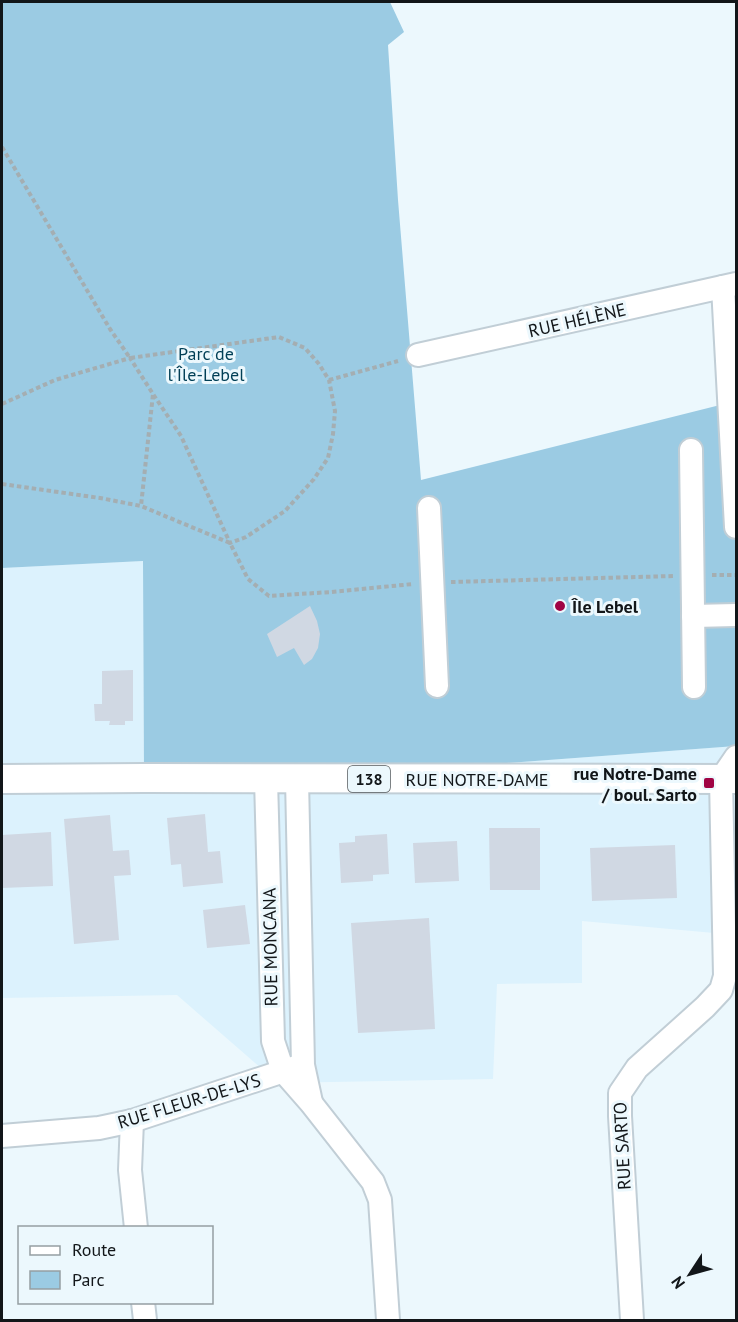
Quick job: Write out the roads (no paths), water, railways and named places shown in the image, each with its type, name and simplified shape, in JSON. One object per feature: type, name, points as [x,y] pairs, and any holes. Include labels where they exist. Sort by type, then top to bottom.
[{"type":"main road","name":"RUE NOTRE-DAME","points":[[2,779],[266,779],[731,772]]},
{"type":"street","name":"RUE HÉLÈNE","points":[[418,355],[730,286]]},
{"type":"street","points":[[730,286],[736,527]]},
{"type":"street","points":[[691,450],[694,687]]},
{"type":"street","points":[[429,508],[437,686]]},
{"type":"street","points":[[693,616],[736,615]]},
{"type":"street","name":"RUE SARTO","points":[[632,1320],[620,1093],[637,1068],[705,1007],[726,1000],[733,986],[731,772]]},
{"type":"street","name":"RUE MONCANA","points":[[293,1068],[304,1038],[297,778]]},
{"type":"street","name":"RUE MONCANA","points":[[266,779],[273,1041],[293,1068],[311,1103],[373,1182],[380,1200],[388,1320]]},
{"type":"street","name":"RUE FLEUR-DE-LYS","points":[[2,1136],[99,1128],[132,1121],[293,1068]]},
{"type":"street","points":[[132,1121],[130,1170],[136,1226]]},
{"type":"street","points":[[143,1304],[145,1320]]},
{"type":"place","name":"Île Lebel","points":[[560,606]]},
{"type":"place","name":"rue Notre-Dame / boul. Sarto","points":[[709,783]]},
{"type":"park label","name":"Parc de l'Île-Lebel","points":[[206,364]]}]
